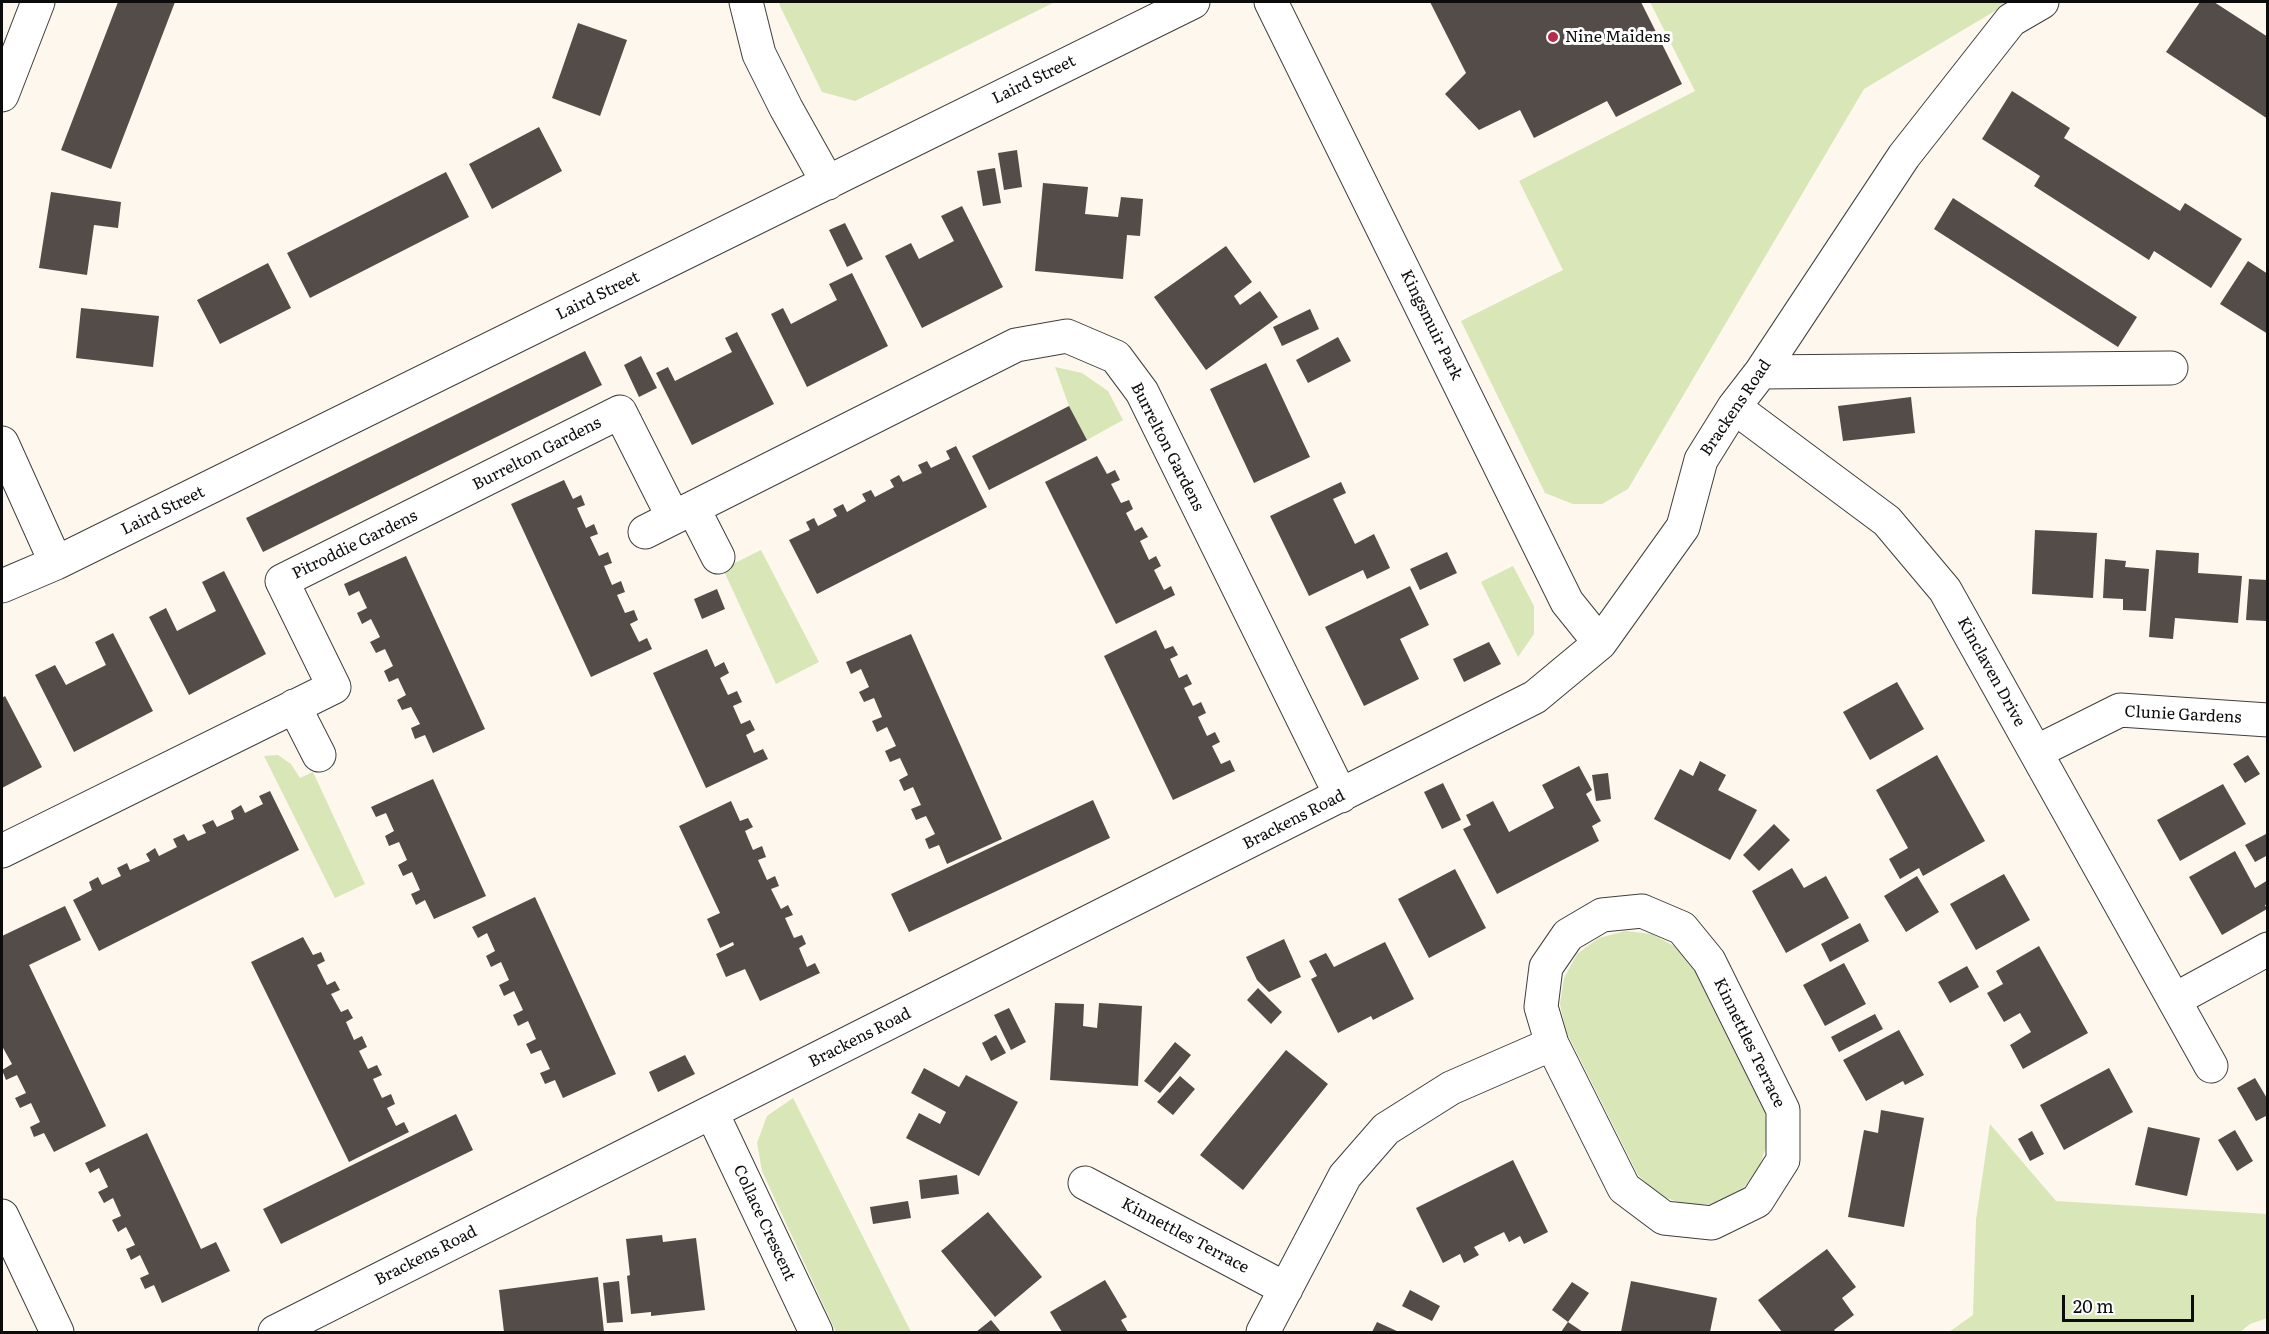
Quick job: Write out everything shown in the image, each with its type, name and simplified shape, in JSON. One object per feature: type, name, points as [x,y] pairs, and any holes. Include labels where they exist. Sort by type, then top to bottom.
[{"type":"street","points":[[2,95],[38,2]]},
{"type":"street","points":[[746,2],[759,54],[828,183]]},
{"type":"street","name":"Laird Street","points":[[2,586],[57,563],[1193,2]]},
{"type":"street","name":"Kingsmuir Park","points":[[1271,2],[1567,602],[1600,643]]},
{"type":"street","name":"Brackens Road","points":[[274,1332],[1535,697],[1600,643],[1683,527],[1701,460],[1734,407],[1761,372],[1904,156],[2011,20],[2042,2]]},
{"type":"street","name":"Burrelton Gardens","points":[[670,519],[1016,345],[1067,336],[1116,357],[1142,392],[1341,796]]},
{"type":"street","points":[[1761,372],[2171,368]]},
{"type":"street","name":"Kinclaven Drive","points":[[1734,407],[1887,521],[1945,590],[2211,1065]]},
{"type":"street","name":"Burrelton Gardens","points":[[445,500],[620,412],[670,519],[718,557]]},
{"type":"street","points":[[2,443],[57,563]]},
{"type":"street","name":"Pitroddie Gardens","points":[[2,851],[334,687],[282,581],[445,500]]},
{"type":"street","points":[[294,706],[319,755]]},
{"type":"street","name":"Clunie Gardens","points":[[2036,752],[2120,710],[2268,720]]},
{"type":"street","name":"Kinnettles Terrace","points":[[1642,911],[1682,928],[1709,961],[1784,1110],[1783,1160],[1757,1201],[1712,1223],[1664,1218],[1624,1188],[1552,1044],[1541,1006],[1546,968],[1569,935],[1602,915],[1642,911]]},
{"type":"street","points":[[2174,1000],[2268,949]]},
{"type":"street","points":[[1263,1332],[1345,1176],[1386,1130],[1451,1088],[1552,1044]]},
{"type":"street","name":"Collace Crescent","points":[[712,1113],[816,1332]]},
{"type":"street","name":"Kinnettles Terrace","points":[[1085,1183],[1286,1289]]},
{"type":"street","points":[[2,1216],[57,1332]]},
{"type":"green space","points":[[779,2],[1055,2],[855,101],[822,92]]},
{"type":"green space","points":[[1650,2],[2010,2],[1864,89],[1628,489],[1602,504],[1573,504],[1545,493],[1461,321],[1563,270],[1519,181],[1695,91]]},
{"type":"green space","points":[[1055,367],[1082,373],[1108,391],[1123,420],[1087,440],[1069,406]]},
{"type":"green space","points":[[761,550],[819,662],[776,684],[723,569]]},
{"type":"green space","points":[[1513,566],[1534,606],[1534,634],[1518,657],[1481,582]]},
{"type":"green space","points":[[278,755],[291,764],[300,778],[313,772],[365,884],[335,898],[264,756]]},
{"type":"green space","points":[[1625,931],[1652,934],[1676,947],[1693,968],[1765,1112],[1768,1141],[1759,1168],[1741,1191],[1715,1204],[1686,1205],[1659,1195],[1638,1175],[1566,1031],[1560,1004],[1564,978],[1577,954],[1599,938]]},
{"type":"green space","points":[[793,1098],[911,1332],[836,1332],[762,1171],[757,1143],[767,1116]]},
{"type":"green space","points":[[1990,1124],[2056,1201],[2267,1214],[2267,1318],[2250,1324],[2240,1332],[1949,1332],[1973,1315],[1976,1220]]},
{"type":"building","points":[[118,2],[175,2],[111,169],[61,150]]},
{"type":"building","name":"Nine Maidens","points":[[1430,2],[1641,2],[1682,84],[1616,117],[1607,101],[1534,138],[1520,110],[1479,130],[1445,94],[1466,73]]},
{"type":"building","points":[[2200,2],[2214,2],[2268,37],[2268,119],[2166,52]]},
{"type":"building","points":[[578,23],[627,40],[600,116],[552,98]]},
{"type":"building","points":[[2012,91],[2070,128],[2064,138],[2180,211],[2185,203],[2242,239],[2211,288],[2154,251],[2149,260],[2034,186],[2040,176],[1982,139]]},
{"type":"building","points":[[539,127],[562,171],[492,209],[469,164]]},
{"type":"building","points":[[1017,150],[1022,187],[1004,190],[998,153]]},
{"type":"building","points":[[995,168],[1001,203],[983,206],[977,171]]},
{"type":"building","points":[[446,172],[469,217],[310,298],[287,253]]},
{"type":"building","points":[[1043,183],[1088,187],[1085,214],[1118,217],[1121,197],[1143,199],[1140,236],[1127,235],[1123,279],[1035,271]]},
{"type":"building","points":[[51,192],[121,202],[118,228],[94,225],[87,275],[39,268]]},
{"type":"building","points":[[1953,198],[2137,317],[2118,347],[1934,229]]},
{"type":"building","points":[[962,206],[1003,287],[922,328],[885,256],[911,243],[919,259],[954,241],[941,216]]},
{"type":"building","points":[[845,223],[863,259],[847,267],[829,230]]},
{"type":"building","points":[[1226,246],[1252,282],[1234,296],[1240,305],[1260,291],[1278,317],[1206,370],[1154,297]]},
{"type":"building","points":[[2248,261],[2268,274],[2268,334],[2220,304]]},
{"type":"building","points":[[268,263],[291,308],[220,344],[197,300]]},
{"type":"building","points":[[852,273],[888,346],[807,387],[771,314],[783,308],[791,324],[837,300],[829,284]]},
{"type":"building","points":[[81,308],[159,316],[153,367],[76,358]]},
{"type":"building","points":[[1310,309],[1319,329],[1282,346],[1273,327]]},
{"type":"building","points":[[737,332],[774,404],[692,445],[656,373],[668,367],[675,381],[732,352],[725,338]]},
{"type":"building","points":[[1338,337],[1351,361],[1308,383],[1296,360]]},
{"type":"building","points":[[585,351],[602,385],[263,552],[246,518]]},
{"type":"building","points":[[641,356],[657,388],[639,397],[624,365]]},
{"type":"building","points":[[1266,363],[1310,457],[1254,483],[1210,389]]},
{"type":"building","points":[[1911,397],[1915,433],[1843,441],[1838,406]]},
{"type":"building","points":[[1069,406],[1087,440],[989,490],[972,456]]},
{"type":"building","points":[[956,446],[987,507],[817,594],[789,540],[810,530],[806,522],[814,518],[818,526],[837,516],[833,509],[843,504],[847,512],[866,501],[862,494],[871,490],[875,497],[894,487],[890,480],[899,475],[903,482],[922,473],[918,465],[927,461],[931,468],[950,459],[946,451]]},
{"type":"building","points":[[1097,456],[1107,474],[1115,470],[1120,480],[1111,484],[1121,503],[1129,500],[1133,509],[1126,513],[1135,531],[1142,527],[1148,537],[1140,541],[1149,560],[1156,556],[1161,566],[1154,570],[1164,590],[1171,586],[1175,595],[1116,624],[1045,482]]},
{"type":"building","points":[[564,480],[573,499],[581,495],[585,505],[577,508],[586,528],[594,524],[598,534],[590,537],[599,556],[608,552],[612,563],[604,566],[612,585],[621,581],[625,592],[617,595],[625,613],[634,610],[638,620],[630,624],[639,642],[647,638],[652,649],[591,677],[511,504]]},
{"type":"building","points":[[1341,482],[1346,493],[1333,499],[1355,544],[1374,534],[1390,568],[1367,579],[1363,570],[1309,596],[1270,516]]},
{"type":"building","points":[[2035,530],[2097,533],[2093,598],[2032,594]]},
{"type":"building","points":[[2156,550],[2199,553],[2198,573],[2242,576],[2238,623],[2175,618],[2173,639],[2149,637]]},
{"type":"building","points":[[1447,552],[1457,573],[1420,590],[1410,569]]},
{"type":"building","points":[[406,556],[485,729],[433,753],[425,735],[415,739],[411,728],[420,724],[411,707],[402,710],[397,700],[406,695],[398,678],[389,682],[384,671],[393,666],[385,649],[376,653],[370,642],[380,637],[371,619],[362,624],[357,613],[367,608],[359,591],[349,596],[344,584]]},
{"type":"building","points":[[2105,559],[2126,561],[2125,567],[2149,569],[2146,611],[2123,610],[2123,599],[2103,598]]},
{"type":"building","points":[[224,571],[266,654],[189,695],[149,617],[166,608],[177,631],[216,611],[202,582]]},
{"type":"building","points":[[2249,579],[2268,580],[2266,621],[2246,620]]},
{"type":"building","points":[[1410,586],[1429,625],[1400,639],[1419,679],[1364,706],[1325,627]]},
{"type":"building","points":[[717,589],[725,609],[702,619],[694,599]]},
{"type":"building","points":[[1156,630],[1165,649],[1173,646],[1178,655],[1170,659],[1179,678],[1187,674],[1192,684],[1184,688],[1193,706],[1201,702],[1206,713],[1198,717],[1207,736],[1215,732],[1220,742],[1212,746],[1221,764],[1230,760],[1235,771],[1173,800],[1104,656]]},
{"type":"building","points":[[113,633],[153,711],[74,752],[35,675],[55,665],[66,685],[106,665],[95,642]]},
{"type":"building","points":[[911,634],[1002,839],[947,864],[939,845],[929,849],[925,839],[935,834],[926,816],[916,820],[911,809],[921,805],[913,787],[904,791],[899,780],[908,775],[900,758],[890,762],[885,751],[896,746],[887,727],[877,732],[872,721],[882,717],[874,698],[864,702],[859,692],[869,687],[861,669],[851,674],[846,662]]},
{"type":"building","points":[[1489,642],[1501,664],[1464,682],[1453,659]]},
{"type":"building","points":[[707,649],[715,667],[724,662],[729,673],[720,678],[728,695],[737,691],[742,702],[733,706],[741,724],[750,720],[755,730],[746,735],[754,753],[763,749],[768,759],[706,788],[653,673]]},
{"type":"building","points":[[1897,682],[1924,729],[1870,760],[1843,712]]},
{"type":"building","points":[[5,696],[42,767],[2,788],[2,698]]},
{"type":"building","points":[[1937,755],[1985,841],[1923,876],[1919,868],[1900,879],[1889,859],[1908,848],[1876,790]]},
{"type":"building","points":[[2248,755],[2260,774],[2245,783],[2233,764]]},
{"type":"building","points":[[1700,761],[1726,775],[1718,790],[1757,810],[1730,860],[1654,819],[1680,769],[1693,776]]},
{"type":"building","points":[[1579,766],[1592,790],[1586,794],[1601,821],[1592,826],[1599,841],[1497,894],[1463,829],[1471,825],[1466,815],[1493,801],[1509,832],[1554,808],[1542,785]]},
{"type":"building","points":[[1608,773],[1611,799],[1596,801],[1592,775]]},
{"type":"building","points":[[433,779],[486,896],[434,919],[425,900],[416,905],[411,894],[420,890],[412,872],[403,876],[398,865],[407,860],[399,842],[389,846],[385,836],[394,831],[386,813],[376,817],[371,807]]},
{"type":"building","points":[[1443,783],[1461,820],[1442,829],[1424,792]]},
{"type":"building","points":[[2223,784],[2246,824],[2180,861],[2157,820]]},
{"type":"building","points":[[270,791],[299,850],[99,951],[73,900],[92,890],[89,882],[98,877],[102,885],[121,876],[117,868],[127,863],[130,870],[150,861],[146,854],[155,848],[159,856],[177,847],[173,839],[184,834],[188,841],[206,833],[202,825],[213,820],[217,827],[234,819],[231,811],[241,805],[245,813],[263,804],[259,796]]},
{"type":"building","points":[[1093,800],[1110,838],[909,932],[891,894]]},
{"type":"building","points":[[731,801],[740,821],[748,818],[753,827],[745,831],[753,850],[762,846],[766,857],[758,860],[767,880],[775,876],[779,886],[771,889],[781,909],[788,905],[793,915],[785,918],[794,938],[802,935],[806,944],[799,948],[807,967],[815,963],[820,973],[760,1001],[745,969],[726,977],[716,954],[734,945],[733,942],[720,948],[707,919],[720,913],[679,826]]},
{"type":"building","points":[[1774,824],[1790,840],[1759,871],[1743,855]]},
{"type":"building","points":[[2268,833],[2268,855],[2255,862],[2245,845]]},
{"type":"building","points":[[2235,851],[2255,888],[2268,880],[2268,904],[2265,905],[2267,909],[2222,935],[2189,877]]},
{"type":"building","points":[[1792,868],[1804,888],[1826,876],[1849,918],[1786,953],[1752,891]]},
{"type":"building","points":[[1455,869],[1486,928],[1429,958],[1398,899]]},
{"type":"building","points":[[2004,874],[2030,920],[1976,950],[1950,904]]},
{"type":"building","points":[[1917,876],[1939,912],[1906,932],[1884,896]]},
{"type":"building","points":[[535,897],[616,1074],[563,1098],[555,1080],[545,1084],[540,1073],[550,1069],[541,1050],[531,1054],[526,1044],[536,1039],[528,1021],[518,1026],[513,1015],[523,1010],[514,991],[504,996],[499,985],[509,980],[501,962],[491,967],[486,956],[495,951],[487,933],[478,938],[472,927]]},
{"type":"building","points":[[65,906],[81,940],[29,965],[106,1126],[54,1152],[44,1133],[34,1137],[30,1127],[40,1122],[31,1103],[20,1108],[15,1098],[26,1093],[17,1075],[6,1080],[2,1070],[12,1064],[2,1046],[2,936]]},
{"type":"building","points":[[1860,923],[1869,941],[1830,962],[1821,944]]},
{"type":"building","points":[[303,937],[313,955],[321,952],[325,961],[317,965],[327,985],[335,981],[340,990],[331,994],[341,1012],[348,1009],[353,1018],[346,1022],[354,1040],[362,1036],[367,1047],[359,1051],[368,1069],[377,1065],[382,1075],[373,1079],[382,1098],[391,1094],[395,1104],[387,1108],[396,1126],[404,1122],[409,1132],[349,1162],[251,962]]},
{"type":"building","points":[[1284,939],[1301,977],[1269,992],[1257,980],[1246,957]]},
{"type":"building","points":[[1385,942],[1414,999],[1373,1020],[1371,1016],[1338,1033],[1311,979],[1317,976],[1309,961],[1326,953],[1334,967]]},
{"type":"building","points":[[2039,946],[2088,1033],[2023,1069],[2010,1045],[2031,1032],[2020,1013],[2004,1022],[1987,993],[2003,984],[1996,971]]},
{"type":"building","points":[[1844,963],[1866,1004],[1825,1026],[1803,985]]},
{"type":"building","points":[[1967,966],[1979,987],[1950,1003],[1938,982]]},
{"type":"building","points":[[1258,988],[1282,1012],[1271,1024],[1247,1000]]},
{"type":"building","points":[[1055,1003],[1084,1004],[1083,1026],[1097,1028],[1099,1003],[1142,1006],[1138,1086],[1050,1080]]},
{"type":"building","points":[[1009,1008],[1026,1042],[1011,1050],[994,1015]]},
{"type":"building","points":[[1875,1014],[1883,1029],[1839,1052],[1831,1037]]},
{"type":"building","points":[[1899,1030],[1924,1075],[1905,1085],[1903,1081],[1866,1101],[1843,1060]]},
{"type":"building","points":[[996,1035],[1006,1053],[991,1061],[982,1043]]},
{"type":"building","points":[[1175,1042],[1191,1055],[1160,1093],[1144,1081]]},
{"type":"building","points":[[1286,1050],[1328,1084],[1243,1190],[1200,1155]]},
{"type":"building","points":[[685,1055],[695,1074],[658,1092],[649,1072]]},
{"type":"building","points":[[924,1068],[959,1087],[966,1075],[1018,1102],[979,1176],[906,1138],[919,1113],[940,1124],[946,1112],[911,1093]]},
{"type":"building","points":[[2109,1068],[2133,1112],[2064,1150],[2040,1105]]},
{"type":"building","points":[[1180,1076],[1195,1089],[1173,1115],[1157,1102]]},
{"type":"building","points":[[2255,1078],[2268,1100],[2268,1115],[2256,1121],[2237,1088]]},
{"type":"building","points":[[1881,1110],[1924,1118],[1904,1227],[1848,1217],[1864,1130],[1878,1133]]},
{"type":"building","points":[[456,1114],[473,1150],[281,1244],[263,1209]]},
{"type":"building","points":[[2148,1127],[2200,1138],[2187,1196],[2135,1185]]},
{"type":"building","points":[[2235,1130],[2253,1161],[2237,1171],[2218,1140]]},
{"type":"building","points":[[2032,1131],[2044,1154],[2030,1161],[2018,1139]]},
{"type":"building","points":[[147,1133],[201,1249],[216,1242],[230,1271],[162,1303],[154,1285],[145,1289],[140,1278],[149,1274],[140,1255],[131,1260],[126,1249],[135,1245],[126,1227],[118,1232],[112,1220],[121,1216],[113,1198],[104,1203],[98,1192],[108,1187],[99,1168],[90,1173],[85,1163]]},
{"type":"building","points":[[1513,1160],[1548,1232],[1524,1244],[1520,1236],[1509,1242],[1504,1232],[1474,1247],[1479,1255],[1464,1263],[1460,1254],[1443,1263],[1416,1208]]},
{"type":"building","points":[[957,1175],[959,1194],[921,1199],[919,1180]]},
{"type":"building","points":[[908,1201],[911,1218],[873,1224],[870,1207]]},
{"type":"building","points":[[988,1212],[1042,1277],[995,1317],[941,1251]]},
{"type":"building","points":[[662,1235],[663,1242],[696,1238],[705,1310],[651,1316],[651,1312],[631,1314],[626,1239]]},
{"type":"building","points":[[1827,1249],[1856,1287],[1842,1298],[1854,1315],[1834,1330],[1836,1332],[1782,1332],[1758,1300]]},
{"type":"building","points":[[598,1277],[604,1332],[504,1332],[499,1290]]},
{"type":"building","points":[[1105,1280],[1127,1317],[1121,1320],[1128,1332],[1062,1332],[1050,1312]]},
{"type":"building","points":[[619,1281],[623,1322],[607,1323],[603,1283]]},
{"type":"building","points":[[1631,1281],[1717,1298],[1710,1332],[1621,1332]]},
{"type":"building","points":[[1572,1282],[1589,1293],[1568,1322],[1552,1310]]},
{"type":"building","points":[[1410,1290],[1440,1306],[1432,1321],[1402,1306]]},
{"type":"building","points":[[991,1320],[1001,1332],[976,1332]]},
{"type":"building","points":[[1377,1322],[1399,1332],[1372,1332]]},
{"type":"building","points":[[1568,1322],[1583,1332],[1561,1332]]},
{"type":"place","name":"Nine Maidens","points":[[1553,37]]}]
